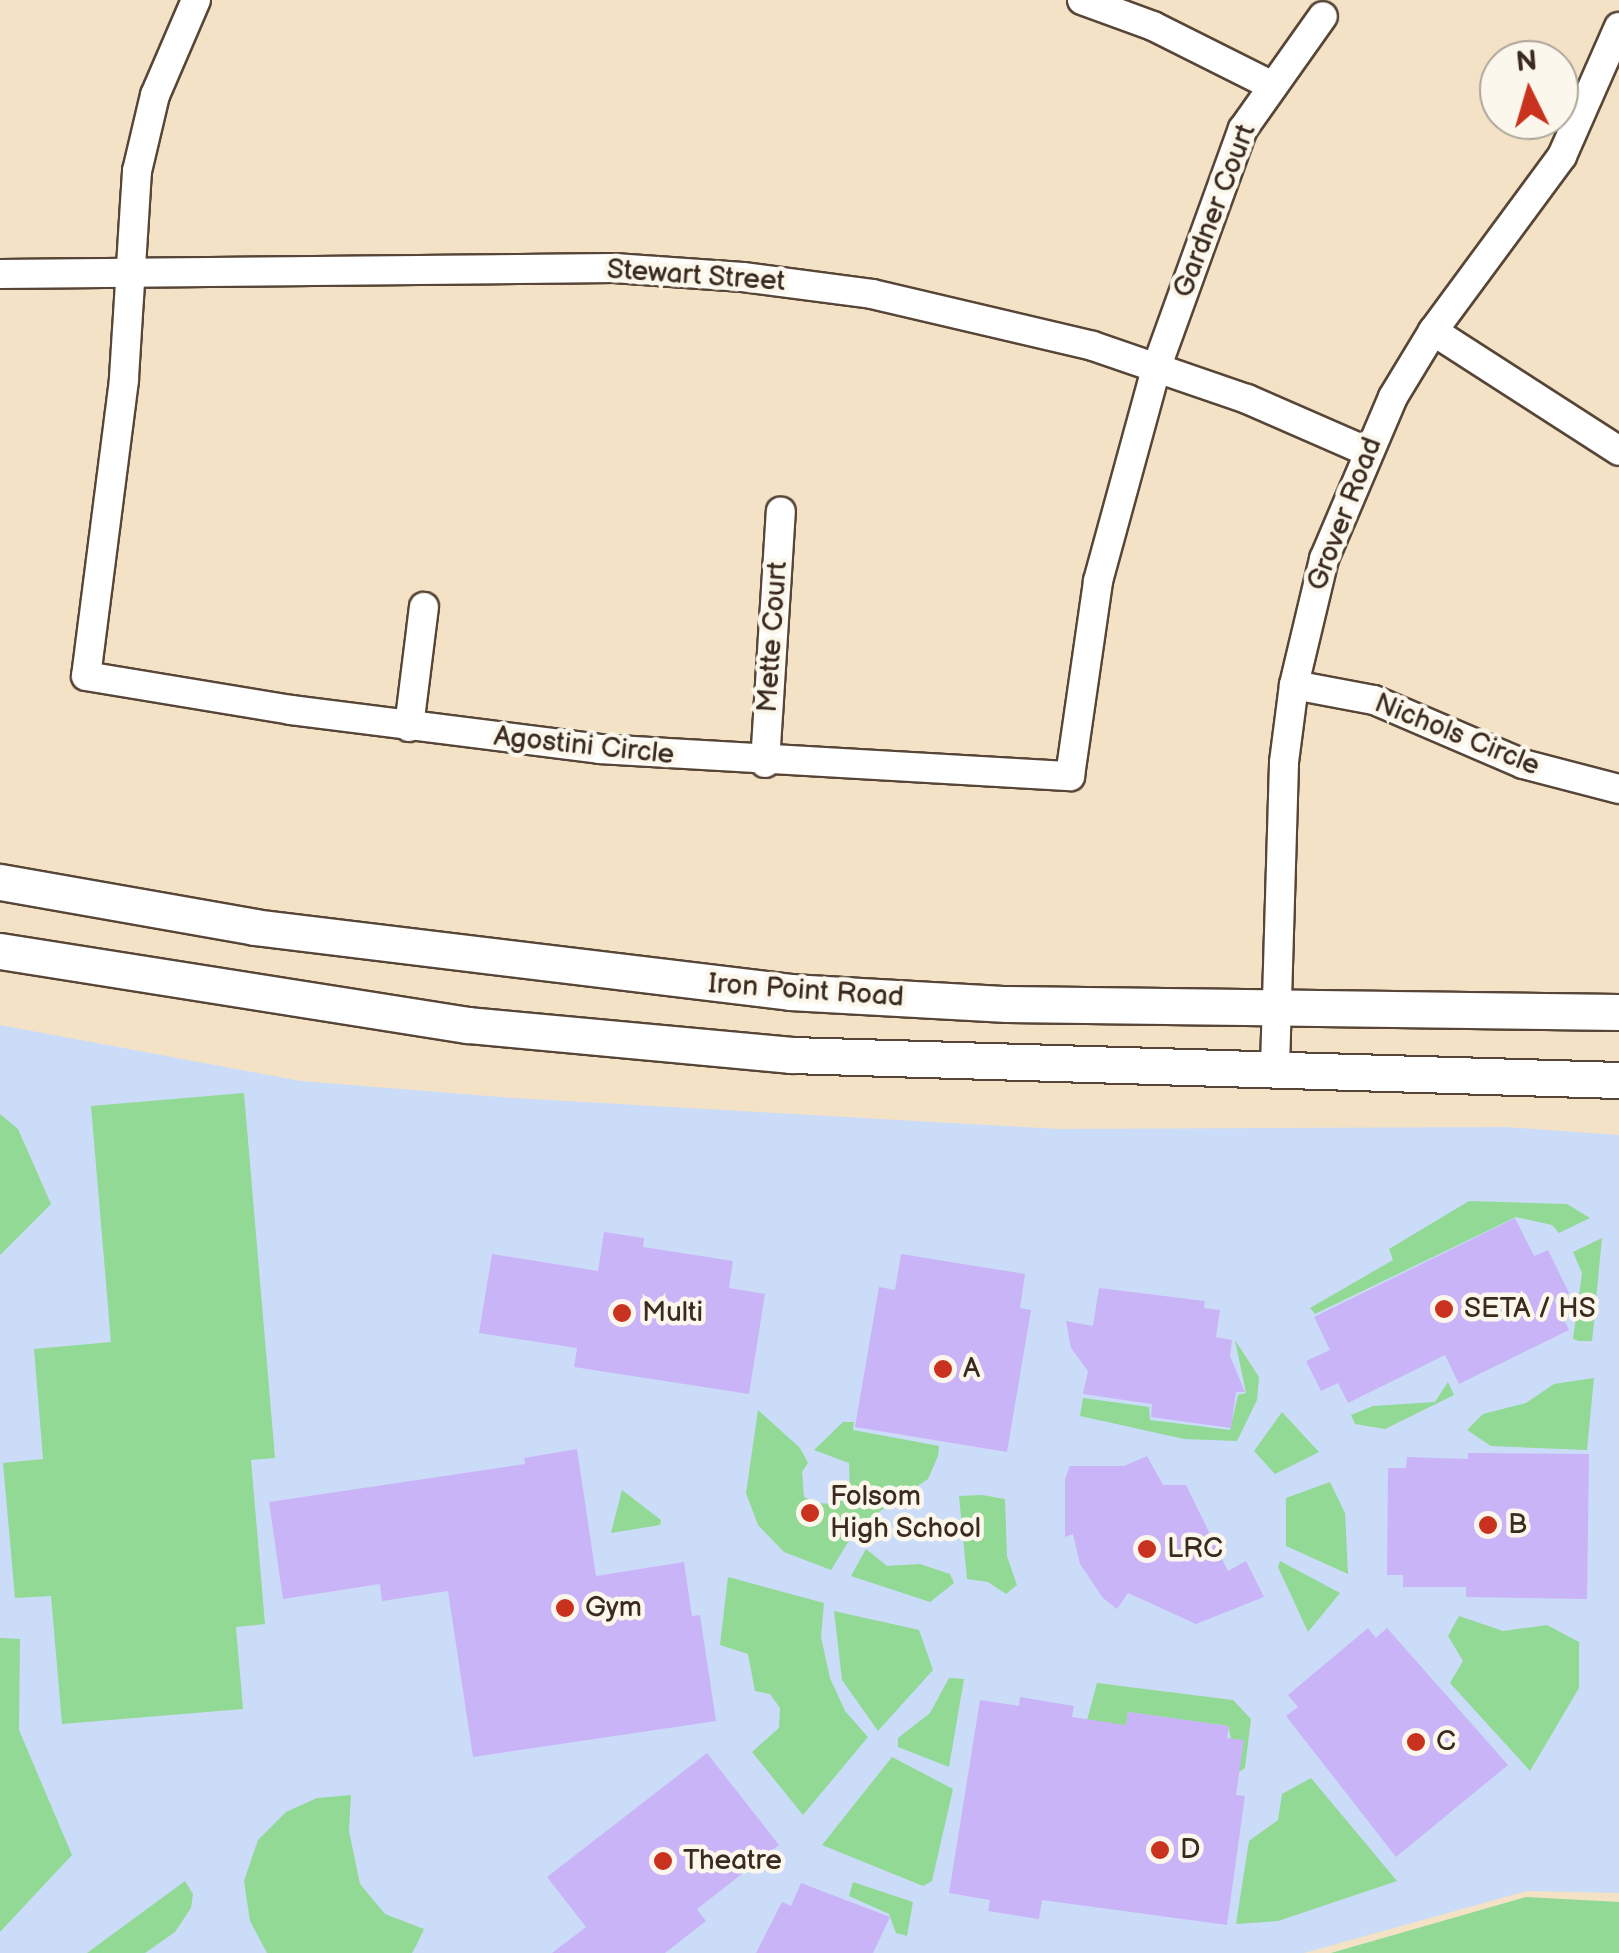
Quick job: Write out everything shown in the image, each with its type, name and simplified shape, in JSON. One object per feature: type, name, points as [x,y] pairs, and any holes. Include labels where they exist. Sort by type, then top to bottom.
[{"type":"main road","name":"Iron Point Road","points":[[0,882],[254,927],[790,992],[1007,1004],[1619,1012]]},
{"type":"main road","points":[[0,951],[253,996],[575,1037],[1007,1065],[1275,1066],[1619,1080]]},
{"type":"street","points":[[129,273],[144,132],[196,0]]},
{"type":"street","points":[[1082,0],[1153,26],[1269,84]]},
{"type":"street","name":"Gardner Court","points":[[1157,366],[1222,176],[1269,84],[1323,16]]},
{"type":"street","name":"Grover Road","points":[[1275,1066],[1284,762],[1294,685],[1324,559],[1366,451],[1433,332],[1528,208],[1610,85],[1619,27]]},
{"type":"street","name":"Stewart Street","points":[[0,274],[614,268],[744,277],[1000,320],[1157,366],[1366,451]]},
{"type":"street","name":"Agostini Circle","points":[[129,273],[124,380],[86,676],[409,727],[764,763],[1070,776],[1098,581],[1157,366]]},
{"type":"street","points":[[1433,332],[1619,451]]},
{"type":"street","name":"Mette Court","points":[[764,763],[782,512]]},
{"type":"street","points":[[409,727],[424,606]]},
{"type":"street","name":"Nichols Circle","points":[[1294,685],[1374,700],[1523,764],[1619,789]]},
{"type":"shaded area","name":"Folsom High School","points":[[0,1025],[301,1081],[514,1098],[1058,1129],[1506,1127],[1619,1135],[1619,1893],[1527,1891],[1304,1953],[0,1953]]},
{"type":"green space","points":[[244,1093],[275,1458],[251,1460],[265,1624],[236,1627],[243,1709],[62,1724],[51,1596],[15,1598],[3,1463],[43,1459],[34,1349],[111,1342],[91,1106]]},
{"type":"green space","points":[[0,1114],[18,1129],[51,1204],[0,1255]]},
{"type":"green space","points":[[1469,1201],[1567,1204],[1590,1218],[1559,1233],[1552,1225],[1516,1217],[1315,1314],[1310,1308],[1393,1260],[1389,1249]]},
{"type":"green space","points":[[1602,1238],[1592,1341],[1579,1341],[1573,1339],[1582,1273],[1573,1252]]},
{"type":"green space","points":[[1235,1340],[1259,1377],[1257,1400],[1237,1441],[1184,1439],[1080,1416],[1083,1398],[1149,1407],[1150,1420],[1230,1430],[1238,1395],[1246,1393]]},
{"type":"green space","points":[[1594,1378],[1587,1450],[1491,1446],[1467,1430],[1483,1414],[1526,1403],[1554,1384]]},
{"type":"green space","points":[[1448,1382],[1454,1395],[1385,1429],[1355,1424],[1351,1415],[1373,1406],[1435,1402]]},
{"type":"green space","points":[[758,1410],[800,1448],[808,1463],[802,1472],[804,1497],[818,1503],[832,1504],[850,1493],[849,1463],[814,1450],[843,1422],[854,1422],[853,1430],[939,1446],[938,1456],[928,1479],[858,1526],[831,1570],[784,1552],[758,1525],[746,1493]]},
{"type":"green space","points":[[1282,1412],[1319,1452],[1275,1474],[1254,1451]]},
{"type":"green space","points":[[1330,1482],[1345,1513],[1348,1574],[1286,1546],[1286,1498]]},
{"type":"green space","points":[[622,1490],[661,1520],[660,1525],[611,1533]]},
{"type":"green space","points":[[959,1496],[1005,1499],[1007,1556],[1017,1585],[1006,1594],[988,1582],[967,1579]]},
{"type":"green space","points":[[866,1549],[887,1566],[920,1564],[950,1574],[954,1583],[930,1602],[851,1576]]},
{"type":"green space","points":[[1280,1561],[1340,1593],[1308,1632],[1278,1567]]},
{"type":"green space","points":[[728,1577],[824,1603],[821,1637],[830,1678],[845,1711],[868,1737],[803,1815],[752,1752],[779,1728],[780,1708],[770,1694],[755,1691],[748,1654],[720,1645]]},
{"type":"green space","points":[[834,1611],[919,1630],[933,1670],[878,1731],[842,1680]]},
{"type":"green space","points":[[1459,1616],[1503,1631],[1547,1625],[1579,1642],[1579,1688],[1530,1771],[1450,1683],[1463,1661],[1448,1636]]},
{"type":"green space","points":[[0,1638],[20,1639],[19,1730],[72,1855],[0,1932]]},
{"type":"green space","points":[[949,1678],[964,1679],[949,1767],[898,1747],[898,1738],[930,1713]]},
{"type":"green space","points":[[1097,1683],[1233,1700],[1251,1719],[1245,1768],[1239,1772],[1228,1726],[1128,1712],[1126,1725],[1082,1739]]},
{"type":"green space","points":[[892,1757],[953,1789],[932,1881],[923,1886],[822,1845]]},
{"type":"green space","points":[[1311,1778],[1397,1881],[1278,1921],[1236,1924],[1249,1841],[1278,1820],[1282,1794]]},
{"type":"green space","points":[[351,1795],[349,1831],[360,1884],[385,1914],[424,1929],[416,1946],[412,1953],[267,1953],[250,1921],[244,1881],[258,1840],[286,1812],[317,1798]]},
{"type":"green space","points":[[185,1881],[193,1894],[191,1908],[175,1932],[145,1953],[87,1953]]},
{"type":"green space","points":[[853,1882],[913,1902],[907,1936],[896,1933],[889,1914],[849,1896]]},
{"type":"green space","points":[[1526,1897],[1619,1902],[1619,1953],[1331,1953]]},
{"type":"building","name":"SETA / HS","points":[[1515,1218],[1534,1256],[1548,1250],[1569,1293],[1554,1300],[1569,1330],[1459,1384],[1445,1355],[1348,1403],[1338,1383],[1321,1391],[1306,1361],[1330,1350],[1314,1317]]},
{"type":"building","name":"Multi","points":[[604,1232],[644,1238],[643,1247],[733,1261],[729,1288],[765,1294],[749,1394],[574,1367],[577,1348],[479,1333],[492,1254],[598,1271]]},
{"type":"building","name":"A","points":[[901,1254],[1025,1274],[1020,1308],[1031,1310],[1007,1452],[855,1427],[879,1287],[895,1290]]},
{"type":"building","points":[[1099,1288],[1205,1301],[1204,1308],[1220,1310],[1216,1337],[1232,1340],[1230,1356],[1245,1392],[1236,1392],[1231,1428],[1151,1417],[1152,1404],[1083,1394],[1088,1371],[1071,1348],[1066,1321],[1093,1326]]},
{"type":"building","name":"Gym","points":[[577,1449],[596,1576],[684,1562],[692,1616],[700,1615],[716,1721],[473,1757],[448,1591],[382,1601],[380,1584],[283,1599],[269,1502],[525,1464],[524,1458]]},
{"type":"building","name":"B","points":[[1468,1453],[1589,1454],[1587,1599],[1466,1597],[1466,1587],[1403,1587],[1403,1575],[1387,1575],[1388,1468],[1406,1468],[1407,1457],[1468,1459]]},
{"type":"building","name":"LRC","points":[[1147,1456],[1163,1485],[1186,1485],[1228,1571],[1246,1561],[1264,1597],[1196,1624],[1128,1593],[1117,1609],[1103,1598],[1080,1564],[1073,1534],[1065,1537],[1065,1479],[1070,1466],[1124,1466]]},
{"type":"building","name":"C","points":[[1368,1628],[1376,1638],[1387,1628],[1508,1765],[1396,1857],[1286,1716],[1298,1707],[1288,1695]]},
{"type":"building","points":[[1020,1697],[1074,1706],[1072,1717],[1126,1725],[1128,1712],[1229,1726],[1227,1738],[1244,1740],[1236,1795],[1245,1796],[1227,1925],[1042,1900],[1039,1919],[988,1911],[990,1900],[949,1893],[980,1700],[1019,1706]]},
{"type":"building","name":"Theatre","points":[[707,1753],[779,1845],[697,1909],[706,1921],[665,1953],[552,1953],[586,1927],[547,1877]]},
{"type":"building","points":[[801,1883],[890,1917],[873,1953],[756,1953],[782,1902],[791,1906]]},
{"type":"place","name":"SETA / HS","points":[[1444,1309]]},
{"type":"place","name":"Multi","points":[[622,1313]]},
{"type":"place","name":"A","points":[[943,1369]]},
{"type":"place","name":"Folsom High School","points":[[810,1513]]},
{"type":"place","name":"B","points":[[1488,1525]]},
{"type":"place","name":"LRC","points":[[1147,1549]]},
{"type":"place","name":"Gym","points":[[565,1608]]},
{"type":"place","name":"C","points":[[1416,1742]]},
{"type":"place","name":"D","points":[[1160,1850]]},
{"type":"place","name":"Theatre","points":[[663,1861]]}]
